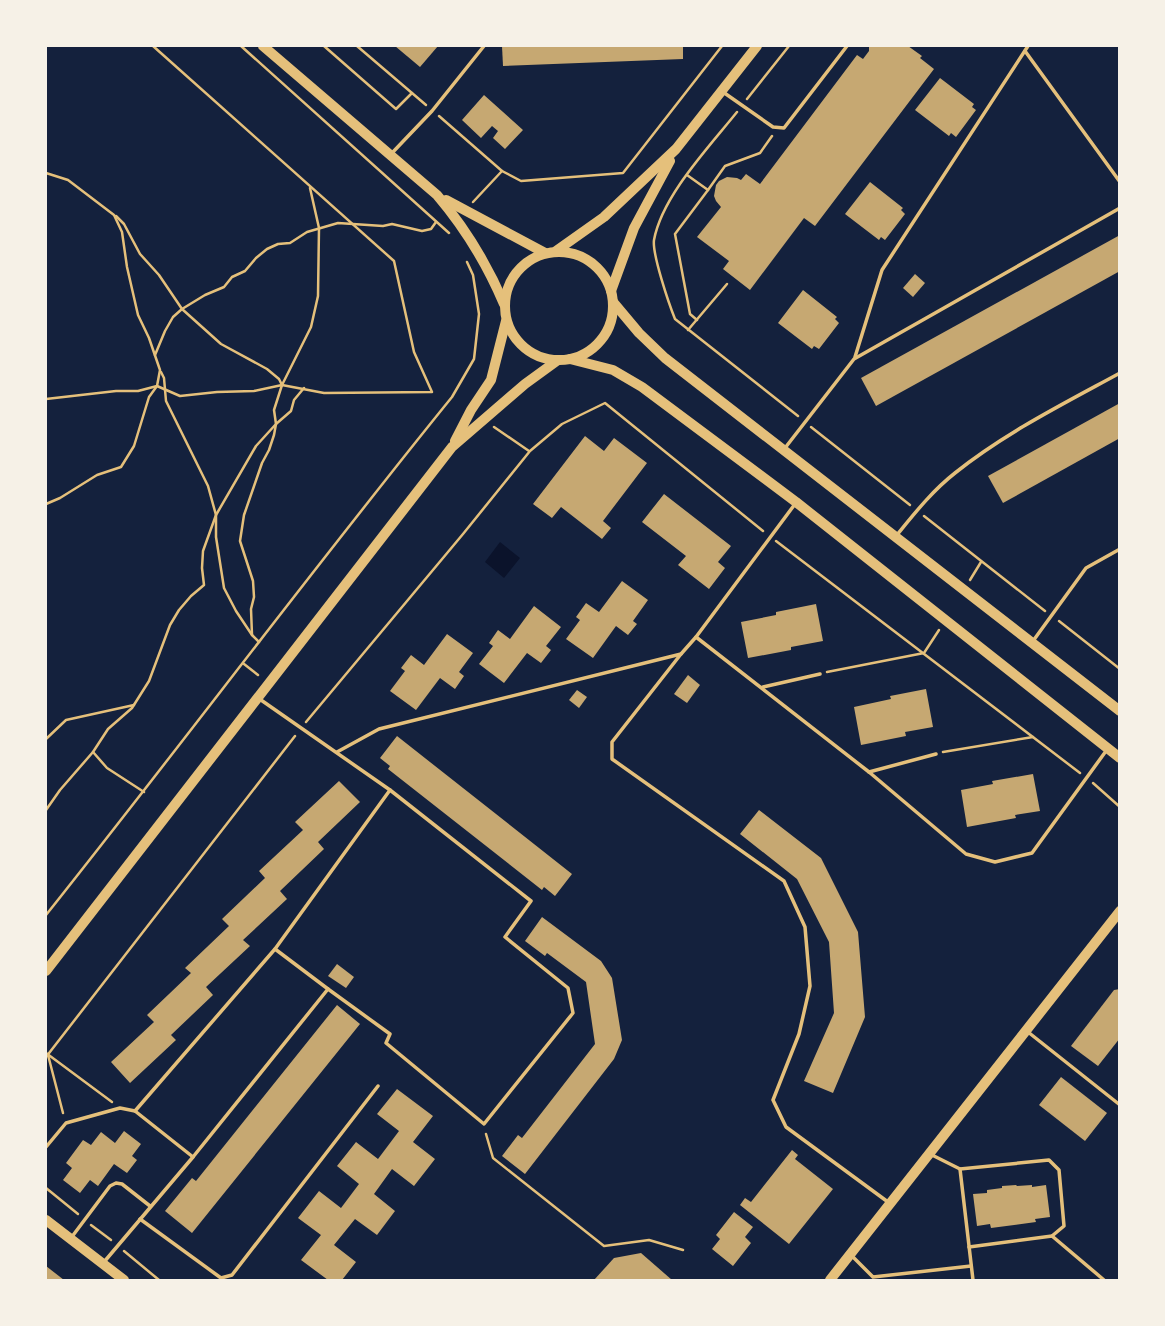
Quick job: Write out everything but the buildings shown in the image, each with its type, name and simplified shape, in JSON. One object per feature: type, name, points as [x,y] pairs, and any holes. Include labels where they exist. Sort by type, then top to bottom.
[{"type":"main road","points":[[263,46],[437,195],[458,219],[491,272],[504,304],[506,321],[514,337],[526,349],[541,357],[613,370],[642,387],[796,502],[1119,758]]},
{"type":"main road","points":[[504,304],[508,287],[516,272],[529,260],[551,252],[604,217],[676,149],[757,46]]},
{"type":"main road","points":[[452,447],[525,384],[564,360],[588,352],[602,339],[611,322],[612,297],[634,228],[676,149]]},
{"type":"main road","points":[[437,195],[551,252],[574,253],[590,261],[603,274],[612,297],[639,333],[665,358],[1119,711]]},
{"type":"main road","points":[[46,971],[452,447],[471,410],[491,380],[506,321]]},
{"type":"street","points":[[830,1280],[1119,911]]},
{"type":"street","points":[[46,1220],[124,1280]]},
{"type":"lane","points":[[390,155],[432,111],[484,46]]},
{"type":"lane","points":[[722,90],[778,129],[784,128],[847,46]]},
{"type":"lane","points":[[784,450],[854,359],[882,270],[1028,46]]},
{"type":"lane","points":[[1025,51],[1119,182]]},
{"type":"lane","points":[[854,359],[1119,208]]},
{"type":"lane","points":[[894,537],[952,475],[1003,438],[1119,373]]},
{"type":"lane","points":[[796,502],[696,637],[612,742],[612,759],[784,881],[805,927],[810,986],[799,1034],[773,1100],[786,1127],[891,1205]]},
{"type":"lane","points":[[1031,643],[1086,568],[1119,549]]},
{"type":"lane","points":[[696,637],[869,772],[966,854],[995,862],[1032,853],[1108,748]]},
{"type":"lane","points":[[337,752],[379,729],[681,654]]},
{"type":"lane","points":[[763,687],[820,674]]},
{"type":"lane","points":[[258,697],[390,790],[531,901],[505,937],[568,988],[573,1013],[484,1124],[386,1043],[390,1034],[275,949]]},
{"type":"lane","points":[[869,772],[936,754]]},
{"type":"lane","points":[[135,1111],[275,949],[390,790]]},
{"type":"lane","points":[[103,1264],[328,989]]},
{"type":"lane","points":[[1026,1031],[1119,1105]]},
{"type":"lane","points":[[140,1219],[221,1278],[232,1275],[378,1086]]},
{"type":"lane","points":[[46,1147],[66,1123],[120,1108],[135,1111],[193,1157]]},
{"type":"lane","points":[[930,1154],[960,1169],[1049,1160],[1059,1170],[1064,1226],[1052,1236],[969,1247]]},
{"type":"lane","points":[[960,1169],[973,1280]]},
{"type":"lane","points":[[70,1239],[110,1186],[116,1183],[122,1184],[150,1206]]},
{"type":"lane","points":[[1052,1236],[1104,1280]]},
{"type":"lane","points":[[851,1255],[873,1279],[971,1266]]},
{"type":"path","points":[[46,399],[138,391],[157,386],[180,396],[254,391],[282,385],[324,393],[432,392],[414,352],[394,261],[153,46]]},
{"type":"path","points":[[241,46],[457,240]]},
{"type":"path","points":[[324,46],[396,109],[412,93]]},
{"type":"path","points":[[357,46],[502,170],[521,181],[623,173],[722,46]]},
{"type":"path","points":[[789,46],[666,205],[653,242],[667,301],[675,318],[1119,669]]},
{"type":"path","points":[[696,320],[690,314],[675,234],[725,166],[760,153],[778,129]]},
{"type":"path","points":[[46,173],[68,180],[114,215],[124,224],[140,254],[182,309],[221,344],[267,369],[282,385]]},
{"type":"path","points":[[687,175],[708,190]]},
{"type":"path","points":[[252,635],[253,581],[240,541],[244,515],[276,424],[274,410],[282,385],[311,327],[317,296],[319,228],[309,186]]},
{"type":"path","points":[[114,215],[122,232],[138,315],[164,378],[166,401],[208,486],[216,515],[223,588],[259,642]]},
{"type":"path","points":[[155,355],[173,317],[205,295],[224,287],[232,277],[245,271],[267,249],[290,243],[307,232],[338,223],[383,226],[392,224],[422,231],[431,229],[436,222]]},
{"type":"path","points":[[46,915],[452,397],[474,359],[479,314],[473,275],[462,252]]},
{"type":"path","points":[[688,330],[727,284]]},
{"type":"path","points":[[46,505],[97,475],[121,467],[134,446],[149,397],[157,386],[160,369]]},
{"type":"path","points":[[46,810],[108,729],[134,705],[149,681],[170,625],[191,596],[204,585],[203,551],[216,515],[256,446],[291,411],[294,400],[304,388]]},
{"type":"path","points":[[46,1055],[301,728],[530,451],[562,424],[605,404],[771,537],[1087,778],[1119,807]]},
{"type":"path","points":[[492,425],[530,451]]},
{"type":"path","points":[[964,590],[981,562]]},
{"type":"path","points":[[820,674],[924,653],[945,621]]},
{"type":"path","points":[[46,739],[65,720],[134,705]]},
{"type":"path","points":[[936,754],[1033,737]]},
{"type":"path","points":[[93,752],[107,768],[144,792]]},
{"type":"path","points":[[46,1055],[120,1108]]},
{"type":"path","points":[[46,1055],[66,1123]]},
{"type":"path","points":[[484,1124],[493,1158],[604,1246],[649,1240],[683,1250]]},
{"type":"path","points":[[46,1188],[159,1280]]},
{"type":"water","points":[[500,542],[520,558],[504,578],[485,562]]}]
